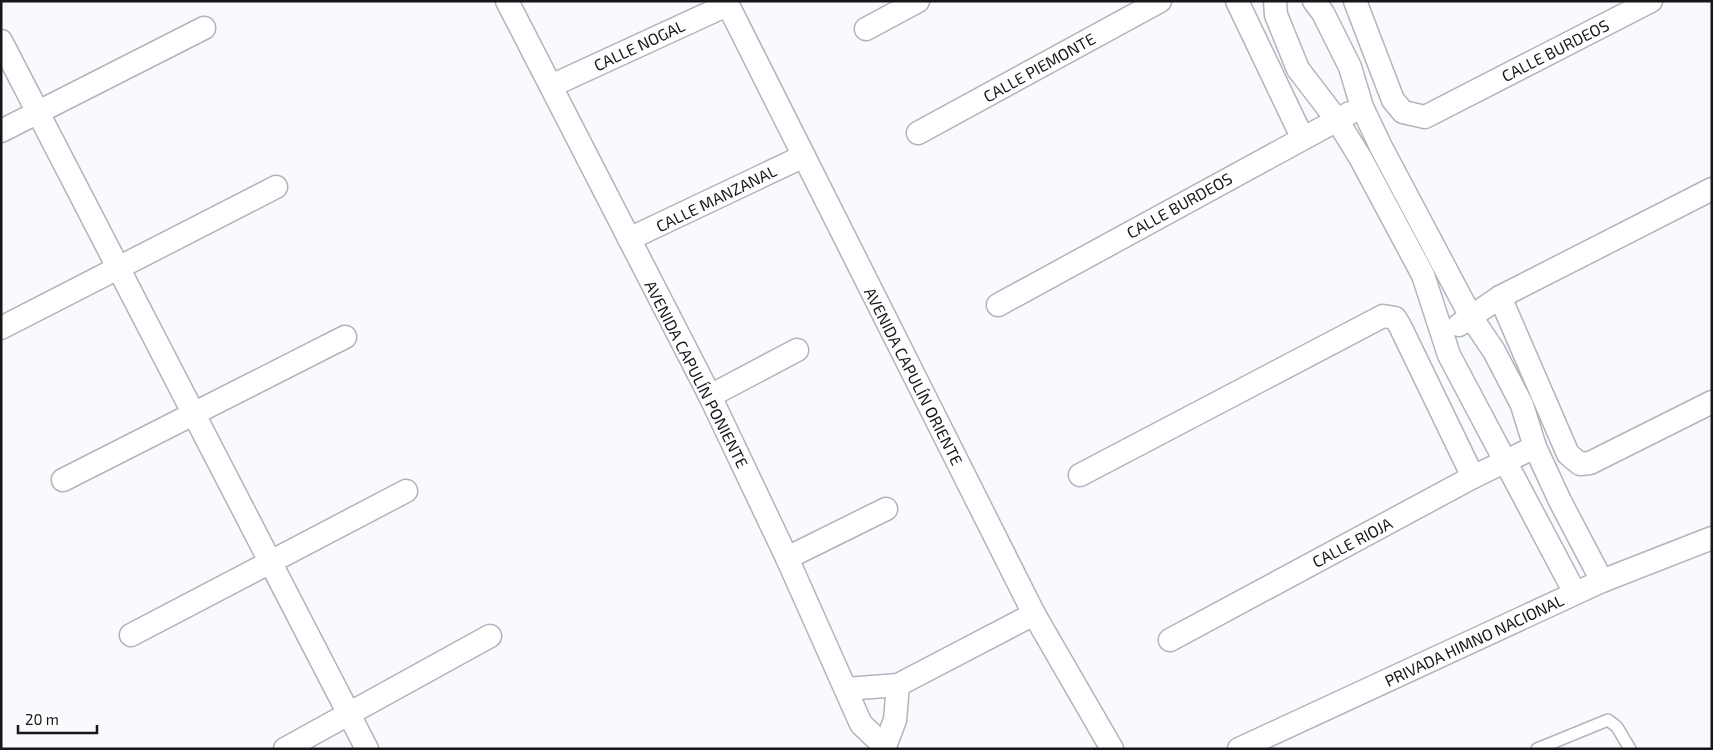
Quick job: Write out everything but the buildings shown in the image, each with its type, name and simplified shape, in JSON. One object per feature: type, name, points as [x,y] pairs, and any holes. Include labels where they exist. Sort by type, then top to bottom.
[{"type":"street","name":"AVENIDA CAPULÍN PONIENTE","points":[[507,1],[710,396],[787,558],[861,724],[884,748]]},
{"type":"street","points":[[866,29],[918,1]]},
{"type":"street","name":"CALLE PIEMONTE","points":[[918,133],[1160,1]]},
{"type":"street","points":[[1237,1],[1302,137]]},
{"type":"street","points":[[1275,1],[1276,16],[1298,69],[1337,120],[1362,159],[1422,275],[1449,355],[1505,462],[1528,501],[1575,593]]},
{"type":"street","points":[[1314,1],[1322,12],[1350,66],[1362,107],[1381,147],[1471,317],[1494,351],[1522,404],[1535,447],[1560,501],[1602,581]]},
{"type":"street","name":"CALLE BURDEOS","points":[[1355,1],[1393,100],[1404,112],[1425,117],[1651,1]]},
{"type":"street","name":"CALLE NOGAL","points":[[551,86],[727,3]]},
{"type":"street","name":"AVENIDA CAPULÍN ORIENTE","points":[[727,3],[1034,614],[1112,749]]},
{"type":"street","points":[[1,131],[204,28]]},
{"type":"street","points":[[1,42],[366,749]]},
{"type":"street","name":"CALLE BURDEOS","points":[[998,305],[1302,137],[1362,107]]},
{"type":"street","name":"CALLE MANZANAL","points":[[629,239],[804,156]]},
{"type":"street","points":[[1,328],[276,187]]},
{"type":"street","points":[[1443,335],[1500,297],[1712,189]]},
{"type":"street","points":[[1500,297],[1568,454],[1580,464],[1590,463],[1712,402]]},
{"type":"street","points":[[1080,474],[1383,316],[1395,318],[1473,477]]},
{"type":"street","points":[[63,480],[345,337]]},
{"type":"street","points":[[710,396],[797,350]]},
{"type":"street","name":"CALLE RIOJA","points":[[1170,640],[1473,477],[1535,447]]},
{"type":"street","points":[[131,634],[406,491]]},
{"type":"street","points":[[787,558],[886,509]]},
{"type":"street","name":"PRIVADA HIMNO NACIONAL","points":[[1239,749],[1575,593],[1712,538]]},
{"type":"street","points":[[846,689],[898,685],[1034,614]]},
{"type":"street","points":[[285,749],[490,636]]},
{"type":"street","points":[[884,748],[895,720],[898,685]]},
{"type":"lane","points":[[1536,749],[1608,720],[1618,727],[1630,749]]}]
